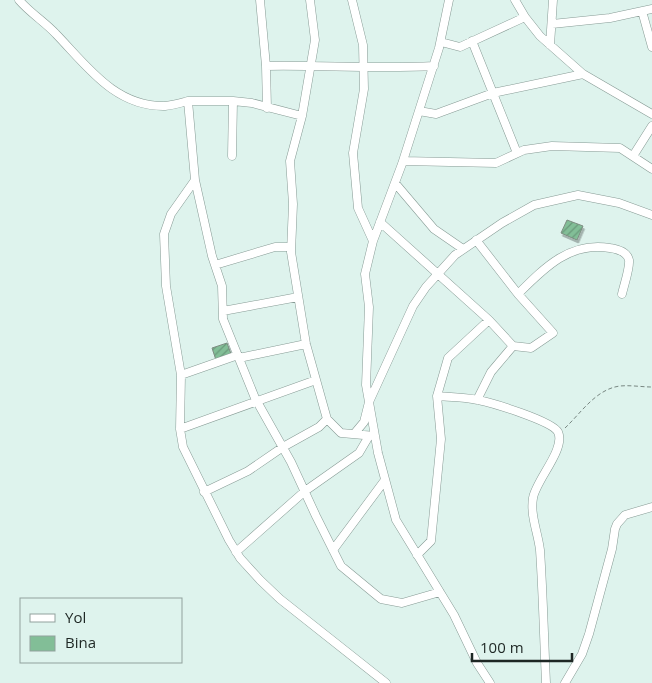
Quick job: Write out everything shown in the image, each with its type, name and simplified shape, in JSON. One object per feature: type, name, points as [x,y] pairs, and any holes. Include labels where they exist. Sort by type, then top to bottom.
[{"type":"street","points":[[19,0],[50,28],[97,78],[117,92],[138,102],[168,106],[188,101],[233,101],[252,103],[302,116]]},
{"type":"street","points":[[260,0],[266,66],[267,108]]},
{"type":"street","points":[[310,0],[315,40],[302,116],[290,161],[293,204],[291,247],[298,297],[306,344],[327,419],[341,433],[372,436]]},
{"type":"street","points":[[352,0],[363,46],[364,89],[353,153],[358,208],[373,241]]},
{"type":"street","points":[[449,0],[441,42],[434,66],[403,161],[373,241],[365,274],[369,306],[366,384],[372,436],[396,520],[454,615],[477,663],[490,683]]},
{"type":"street","points":[[515,0],[540,36],[583,74],[652,114]]},
{"type":"street","points":[[550,45],[554,0]]},
{"type":"street","points":[[552,24],[610,18],[652,9]]},
{"type":"street","points":[[642,11],[652,47]]},
{"type":"street","points":[[441,42],[460,47],[525,17]]},
{"type":"street","points":[[472,41],[518,153]]},
{"type":"street","points":[[266,66],[363,68],[434,66]]},
{"type":"street","points":[[419,111],[436,114],[493,93],[583,74]]},
{"type":"street","points":[[188,101],[195,180],[215,266],[222,286],[223,319],[256,402],[283,447],[341,566],[381,599],[402,603],[440,592]]},
{"type":"street","points":[[232,156],[233,101]]},
{"type":"street","points":[[633,156],[652,126]]},
{"type":"street","points":[[403,161],[496,163],[524,150],[552,146],[620,148],[652,169]]},
{"type":"street","points":[[195,180],[171,214],[164,234],[166,286],[181,375],[180,429],[183,446],[204,492],[236,552],[260,580],[280,599],[386,683]]},
{"type":"street","points":[[395,183],[434,229],[463,249]]},
{"type":"street","points":[[354,434],[364,422],[369,402],[413,306],[438,273],[463,249],[502,223],[534,205],[578,195],[619,203],[652,215]]},
{"type":"street","points":[[380,222],[489,320],[513,346],[530,348],[553,333],[518,294],[476,240]]},
{"type":"street","points":[[215,266],[275,247],[291,247]]},
{"type":"street","points":[[518,294],[540,272],[558,258],[580,249],[597,247],[615,249],[628,257],[629,262],[622,294]]},
{"type":"street","points":[[223,311],[298,297]]},
{"type":"street","points":[[417,555],[431,541],[441,439],[437,396],[448,358],[489,320]]},
{"type":"street","points":[[181,375],[239,356],[306,344]]},
{"type":"street","points":[[477,400],[491,372],[513,346]]},
{"type":"street","points":[[180,429],[316,380]]},
{"type":"street","points":[[437,396],[477,400],[550,424],[558,434],[556,450],[536,487],[532,503],[540,548],[546,683]]},
{"type":"street","points":[[204,492],[248,471],[283,447],[319,428],[327,419]]},
{"type":"street","points":[[236,552],[304,491],[359,453],[372,436]]},
{"type":"street","points":[[333,550],[386,480]]},
{"type":"street","points":[[565,683],[582,654],[589,634],[612,549],[615,528],[625,515],[652,507]]},
{"type":"path","points":[[558,434],[605,390],[621,386],[652,387]]},
{"type":"building","points":[[567,220],[583,226],[577,240],[561,233]]},
{"type":"building","points":[[227,343],[231,354],[216,360],[212,348]]}]
